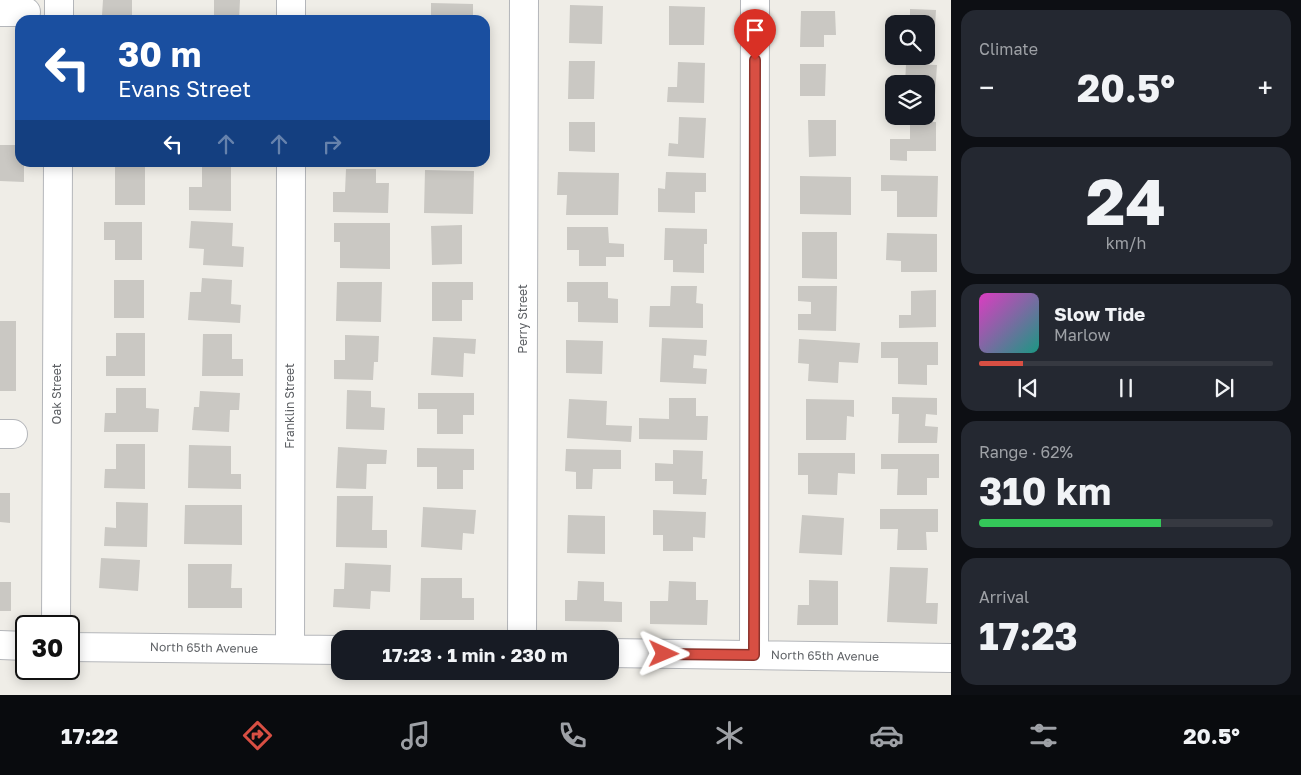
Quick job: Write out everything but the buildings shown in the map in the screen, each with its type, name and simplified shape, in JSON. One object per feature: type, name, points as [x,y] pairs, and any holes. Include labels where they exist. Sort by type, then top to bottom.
[{"type":"street","points":[[58,15],[59,0]]},
{"type":"street","points":[[291,0],[291,15]]},
{"type":"street","name":"Perry Street","points":[[522,630],[524,0]]},
{"type":"street","points":[[754,655],[755,0]]},
{"type":"street","name":"Oak Street","points":[[56,615],[58,167]]},
{"type":"street","name":"Franklin Street","points":[[290,650],[291,167]]},
{"type":"street","points":[[0,645],[15,646]]},
{"type":"street","name":"North 65th Avenue","points":[[80,647],[331,650]]},
{"type":"street","name":"North 65th Avenue","points":[[619,654],[951,658]]},
{"type":"route","points":[[664,654],[754,655],[755,60]]}]
